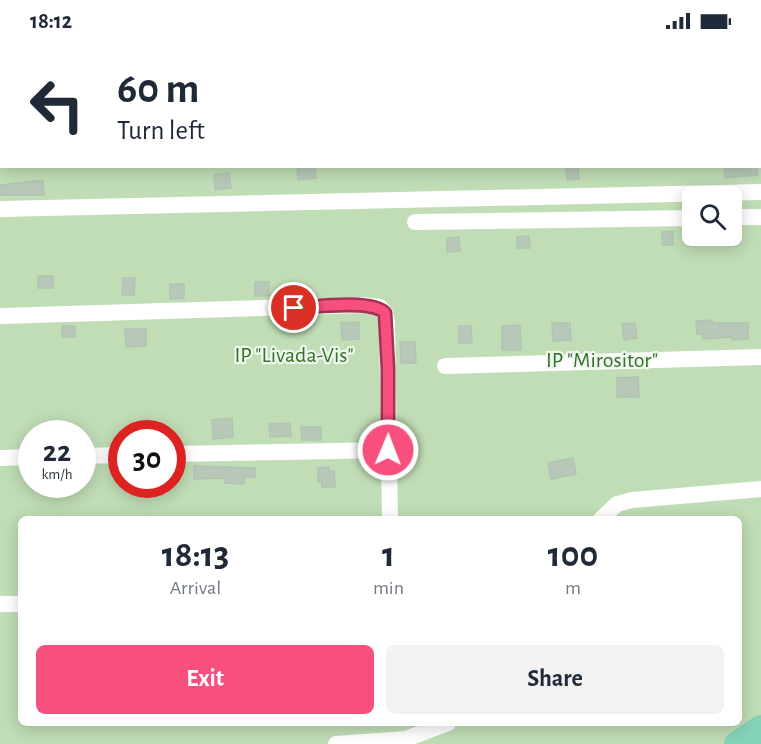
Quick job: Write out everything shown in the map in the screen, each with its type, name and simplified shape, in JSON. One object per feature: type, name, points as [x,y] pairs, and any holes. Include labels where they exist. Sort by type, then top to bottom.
[{"type":"street","points":[[0,209],[761,192]]},
{"type":"street","points":[[742,218],[761,217]]},
{"type":"street","points":[[415,222],[682,218]]},
{"type":"street","points":[[0,316],[361,305],[380,307],[385,313],[387,322],[390,516]]},
{"type":"street","points":[[445,366],[761,357]]},
{"type":"street","points":[[186,454],[388,450]]},
{"type":"street","points":[[0,458],[18,457]]},
{"type":"street","points":[[604,516],[617,504],[632,500],[761,489]]},
{"type":"street","points":[[0,604],[18,604]]},
{"type":"street","points":[[336,744],[406,739],[440,726]]},
{"type":"green space","points":[[0,168],[761,168],[761,744],[0,744]]},
{"type":"building","points":[[297,168],[315,168],[316,178],[298,180]]},
{"type":"building","points":[[566,168],[578,168],[579,179],[567,180]]},
{"type":"building","points":[[724,168],[757,168],[758,175],[725,178]]},
{"type":"building","points":[[229,173],[231,188],[215,190],[214,175]]},
{"type":"building","points":[[43,180],[44,195],[0,195],[0,185]]},
{"type":"building","points":[[673,231],[673,245],[662,245],[662,232]]},
{"type":"building","points":[[529,236],[530,248],[517,248],[517,237]]},
{"type":"building","points":[[459,237],[460,251],[447,252],[447,238]]},
{"type":"building","points":[[38,276],[53,276],[53,288],[38,288]]},
{"type":"building","points":[[123,278],[135,278],[134,295],[122,295]]},
{"type":"building","points":[[255,282],[269,282],[269,296],[255,296]]},
{"type":"building","points":[[170,284],[184,284],[184,298],[170,299]]},
{"type":"building","points":[[712,320],[712,323],[748,323],[748,339],[732,340],[732,337],[703,339],[702,334],[697,334],[696,321]]},
{"type":"building","points":[[359,322],[359,339],[342,340],[341,323]]},
{"type":"building","points":[[552,323],[570,323],[571,340],[553,341]]},
{"type":"building","points":[[635,323],[637,338],[624,340],[622,324]]},
{"type":"building","points":[[520,325],[521,350],[502,350],[502,326]]},
{"type":"building","points":[[62,326],[75,326],[75,337],[62,337]]},
{"type":"building","points":[[459,326],[471,326],[472,343],[459,343]]},
{"type":"building","points":[[125,329],[146,329],[146,346],[126,347]]},
{"type":"building","points":[[400,342],[415,342],[416,363],[401,363]]},
{"type":"building","points":[[638,377],[639,397],[617,397],[617,378]]},
{"type":"building","points":[[232,418],[233,437],[213,439],[212,420]]},
{"type":"building","points":[[290,423],[291,436],[270,437],[269,424]]},
{"type":"building","points":[[301,427],[321,427],[321,440],[302,440]]},
{"type":"building","points":[[573,458],[576,474],[551,479],[548,463]]},
{"type":"building","points":[[194,466],[255,468],[255,477],[244,477],[244,484],[225,483],[226,478],[194,479]]},
{"type":"building","points":[[329,467],[329,471],[334,471],[335,487],[322,487],[322,481],[318,482],[318,468]]},
{"type":"waterway","points":[[737,744],[761,728]]},
{"type":"route","points":[[294,308],[361,305],[380,307],[385,313],[387,322],[388,450]]},
{"type":"park label","name":"IP \"Livada-Vis\"","points":[[294,355]]},
{"type":"park label","name":"IP \"Mirositor\"","points":[[602,360]]}]
